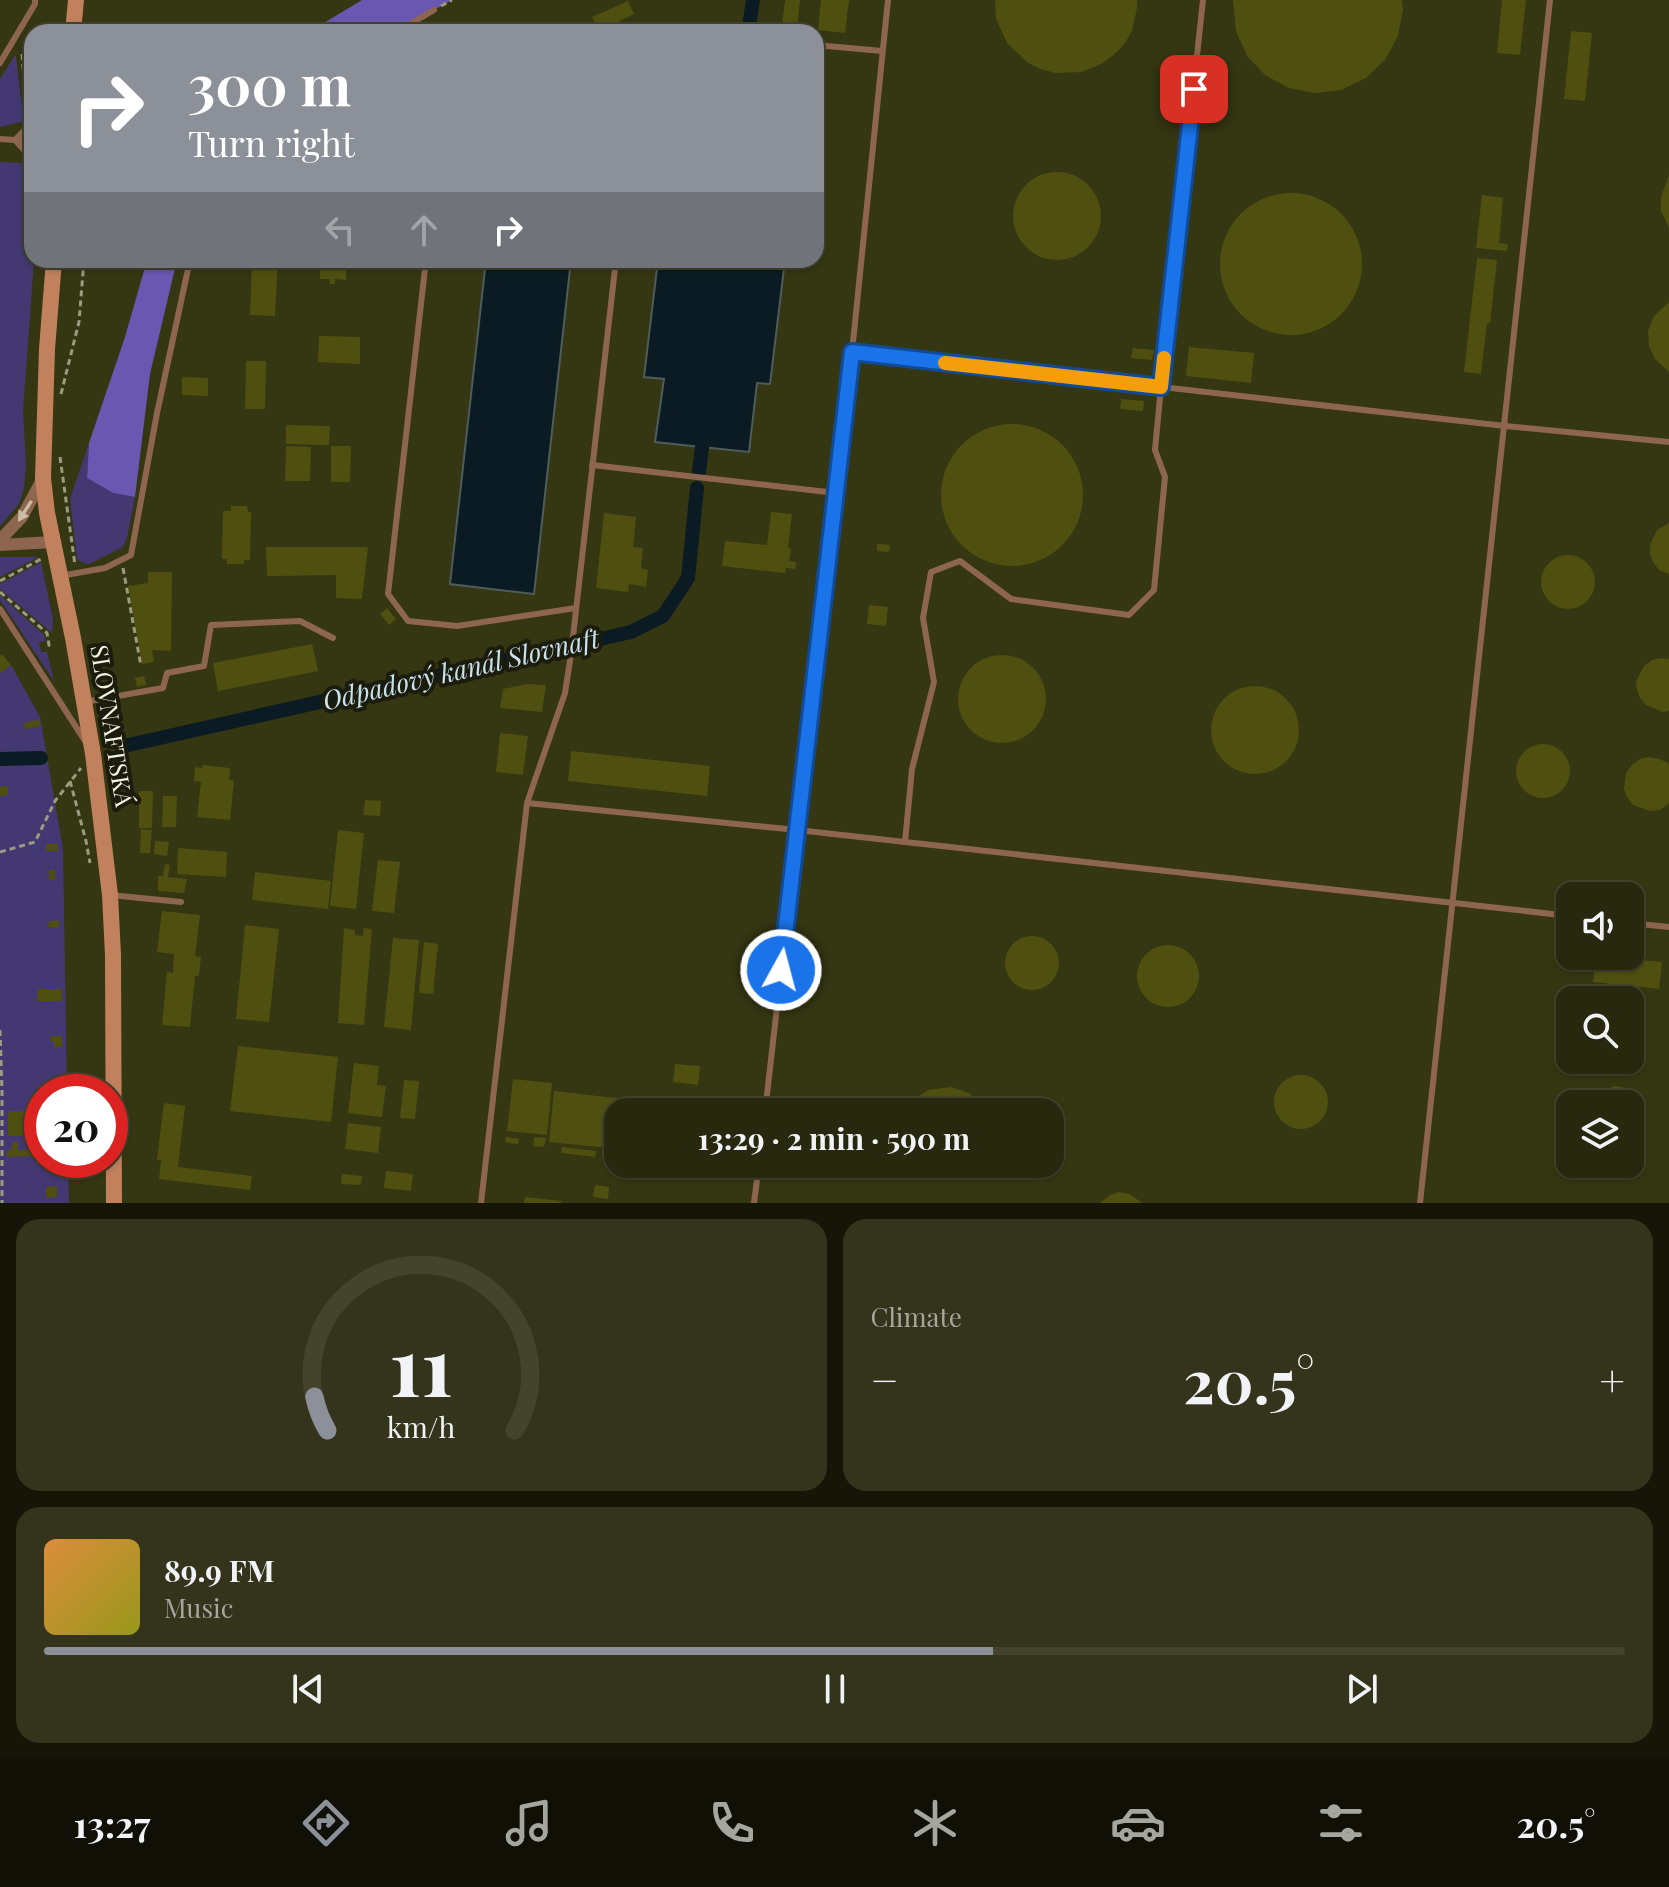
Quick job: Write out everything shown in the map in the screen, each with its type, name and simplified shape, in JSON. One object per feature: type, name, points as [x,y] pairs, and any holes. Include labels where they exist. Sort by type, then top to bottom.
[{"type":"main road","points":[[74,24],[76,0]]},
{"type":"main road","name":"SLOVNAFTSKÁ","points":[[53,268],[43,478],[54,547],[68,575],[110,895],[114,1203]]},
{"type":"street","points":[[0,542],[22,517],[43,478]]},
{"type":"street","points":[[0,542],[54,547]]},
{"type":"lane","points":[[0,63],[35,0]]},
{"type":"lane","points":[[767,1098],[852,352],[888,0]]},
{"type":"lane","points":[[905,842],[912,769],[934,682],[923,618],[931,572],[960,561],[1011,599],[1129,615],[1154,590],[1165,477],[1155,450],[1203,0]]},
{"type":"lane","points":[[1420,1203],[1550,0]]},
{"type":"lane","points":[[411,24],[434,10]]},
{"type":"lane","points":[[824,46],[882,51]]},
{"type":"lane","points":[[15,140],[24,130]]},
{"type":"lane","points":[[0,139],[24,141]]},
{"type":"lane","points":[[15,140],[24,150]]},
{"type":"lane","points":[[68,575],[105,568],[131,555],[188,268]]},
{"type":"lane","points":[[425,268],[388,594],[408,621],[457,626],[576,608]]},
{"type":"lane","points":[[481,1203],[527,803],[565,693],[574,635],[615,268]]},
{"type":"lane","points":[[852,352],[1669,442]]},
{"type":"lane","points":[[592,465],[836,493]]},
{"type":"lane","points":[[0,609],[93,754]]},
{"type":"lane","points":[[84,702],[163,688],[167,673],[204,666],[211,625],[300,621],[333,638]]},
{"type":"lane","points":[[527,803],[1556,915]]},
{"type":"lane","points":[[110,895],[181,902]]},
{"type":"lane","points":[[1644,924],[1669,927]]},
{"type":"lane","points":[[754,1203],[757,1178]]},
{"type":"path","points":[[22,54],[24,80]]},
{"type":"path","points":[[62,392],[79,322],[83,268]]},
{"type":"path","points":[[60,451],[68,575]]},
{"type":"path","points":[[0,581],[54,547]]},
{"type":"path","points":[[122,560],[141,666]]},
{"type":"path","points":[[0,592],[47,633],[49,645],[44,646]]},
{"type":"path","points":[[0,852],[35,842],[55,801],[93,754]]},
{"type":"path","points":[[70,781],[90,863]]},
{"type":"path","points":[[0,1030],[2,1203]]},
{"type":"shaded area","points":[[362,0],[452,0],[408,24],[322,24]]},
{"type":"shaded area","points":[[15,55],[24,120],[0,127],[0,79]]},
{"type":"shaded area","points":[[0,162],[24,163],[24,268],[33,268],[23,411],[24,488],[19,504],[0,526]]},
{"type":"shaded area","points":[[145,268],[175,268],[150,374],[135,497],[113,493],[87,478],[89,443]]},
{"type":"shaded area","points":[[89,443],[87,478],[113,493],[135,497],[123,547],[89,564],[77,559],[70,499]]},
{"type":"shaded area","points":[[0,557],[39,557],[0,577]]},
{"type":"shaded area","points":[[41,562],[53,620],[52,633],[0,589],[0,584]]},
{"type":"shaded area","points":[[0,595],[44,635],[46,641],[39,642],[41,652],[47,652],[54,681],[0,600]]},
{"type":"shaded area","points":[[11,665],[40,717],[63,849],[67,1074],[24,1074],[24,1178],[68,1178],[69,1203],[0,1203],[0,673]]},
{"type":"water","points":[[485,268],[570,268],[534,594],[450,584]]},
{"type":"water","points":[[657,268],[784,268],[770,384],[757,383],[749,452],[655,442],[664,379],[644,377]]},
{"type":"building","points":[[785,0],[800,0],[797,24],[782,24]]},
{"type":"building","points":[[821,0],[849,0],[845,33],[824,31],[824,24],[819,24]]},
{"type":"building","points":[[995,0],[1137,0],[1137,8],[1132,31],[1116,53],[1082,72],[1055,73],[1027,62],[1007,43],[996,19]]},
{"type":"building","points":[[1233,0],[1402,0],[1403,10],[1398,36],[1385,60],[1366,78],[1341,90],[1315,93],[1289,88],[1265,75],[1247,56],[1236,31]]},
{"type":"building","points":[[1502,0],[1526,0],[1520,55],[1497,53]]},
{"type":"building","points":[[628,1],[634,14],[619,21],[620,24],[595,24],[592,17]]},
{"type":"building","points":[[1571,31],[1592,33],[1585,101],[1564,99]]},
{"type":"building","points":[[1057,172],[1082,179],[1094,191],[1101,216],[1094,241],[1082,253],[1057,260],[1032,253],[1020,241],[1013,216],[1020,191],[1032,179]]},
{"type":"building","points":[[1669,175],[1669,228],[1661,211],[1661,197]]},
{"type":"building","points":[[1291,193],[1318,198],[1341,214],[1357,237],[1362,264],[1357,291],[1341,314],[1318,330],[1291,335],[1264,330],[1241,314],[1225,291],[1220,264],[1225,237],[1241,214],[1264,198]]},
{"type":"building","points":[[1482,195],[1503,198],[1499,243],[1508,244],[1507,251],[1476,248]]},
{"type":"building","points":[[1477,258],[1497,260],[1481,374],[1464,372]]},
{"type":"building","points":[[252,268],[278,268],[275,316],[250,315]]},
{"type":"building","points":[[320,268],[346,268],[346,280],[335,279],[335,284],[330,284],[330,279],[320,279]]},
{"type":"building","points":[[1669,302],[1669,372],[1655,359],[1649,346],[1648,331],[1654,316]]},
{"type":"building","points":[[319,336],[360,337],[360,364],[318,362]]},
{"type":"building","points":[[1189,347],[1254,353],[1251,383],[1186,376]]},
{"type":"building","points":[[1133,348],[1154,350],[1152,360],[1131,358]]},
{"type":"building","points":[[246,361],[266,361],[265,409],[245,409]]},
{"type":"building","points":[[182,377],[208,378],[208,396],[182,395]]},
{"type":"building","points":[[1121,399],[1144,401],[1143,411],[1120,409]]},
{"type":"building","points":[[1012,424],[1039,429],[1062,445],[1078,468],[1083,495],[1078,522],[1062,545],[1039,561],[1012,566],[985,561],[962,545],[946,522],[941,495],[946,468],[962,445],[985,429]]},
{"type":"building","points":[[286,425],[330,426],[329,445],[286,444]]},
{"type":"building","points":[[286,446],[311,447],[310,481],[285,481]]},
{"type":"building","points":[[331,446],[351,446],[350,482],[331,482]]},
{"type":"building","points":[[231,506],[247,506],[248,512],[251,512],[250,560],[244,560],[244,564],[227,564],[227,559],[222,559],[223,511],[231,511]]},
{"type":"building","points":[[771,512],[792,514],[788,547],[791,549],[789,561],[796,562],[795,569],[786,568],[785,573],[722,566],[725,541],[767,545]]},
{"type":"building","points":[[604,513],[636,517],[633,547],[643,548],[641,568],[648,570],[646,587],[629,584],[628,592],[596,588]]},
{"type":"building","points":[[1669,523],[1669,574],[1659,570],[1653,562],[1650,545],[1657,530]]},
{"type":"building","points":[[877,544],[890,545],[889,552],[877,551]]},
{"type":"building","points":[[266,547],[368,547],[362,599],[336,598],[336,575],[267,576]]},
{"type":"building","points":[[1568,555],[1587,563],[1595,582],[1587,601],[1568,609],[1549,601],[1541,582],[1549,563]]},
{"type":"building","points":[[148,572],[172,572],[171,651],[152,650],[154,662],[142,664],[128,586],[148,583]]},
{"type":"building","points":[[869,605],[888,607],[886,626],[867,624]]},
{"type":"building","points":[[387,608],[396,619],[389,625],[380,614]]},
{"type":"building","points":[[312,644],[318,671],[218,691],[213,663]]},
{"type":"building","points":[[2,654],[11,665],[0,673],[0,656]]},
{"type":"building","points":[[1002,655],[1027,662],[1039,674],[1046,699],[1039,724],[1027,736],[1002,743],[977,736],[965,724],[958,699],[965,674],[977,662]]},
{"type":"building","points":[[1661,658],[1669,659],[1669,711],[1663,712],[1646,705],[1640,698],[1636,681],[1644,666]]},
{"type":"building","points":[[144,676],[146,685],[137,687],[135,678]]},
{"type":"building","points":[[527,684],[546,685],[542,712],[500,708],[503,689]]},
{"type":"building","points":[[1255,686],[1280,693],[1292,705],[1299,730],[1292,755],[1280,767],[1255,774],[1230,767],[1218,755],[1211,730],[1218,705],[1230,693]]},
{"type":"building","points":[[39,719],[40,726],[25,729],[24,723]]},
{"type":"building","points":[[500,733],[528,736],[523,775],[496,772]]},
{"type":"building","points":[[1543,744],[1562,752],[1570,771],[1562,790],[1543,798],[1524,790],[1516,771],[1524,752]]},
{"type":"building","points":[[571,751],[710,766],[707,796],[568,781]]},
{"type":"building","points":[[1649,757],[1669,764],[1669,803],[1660,810],[1650,811],[1633,805],[1624,789],[1626,773],[1632,765]]},
{"type":"building","points":[[202,765],[230,768],[229,780],[234,781],[230,820],[197,817],[201,782],[194,781],[195,767],[202,768]]},
{"type":"building","points":[[8,786],[8,795],[0,796],[0,787]]},
{"type":"building","points":[[139,791],[153,791],[152,828],[139,828]]},
{"type":"building","points":[[163,796],[177,796],[176,827],[162,827]]},
{"type":"building","points":[[365,800],[381,801],[380,816],[363,815]]},
{"type":"building","points":[[141,829],[152,830],[150,853],[140,853]]},
{"type":"building","points":[[338,830],[364,833],[356,909],[330,906]]},
{"type":"building","points":[[155,841],[169,842],[167,856],[154,854]]},
{"type":"building","points":[[46,844],[58,844],[58,851],[46,851]]},
{"type":"building","points":[[178,848],[227,852],[226,877],[177,874]]},
{"type":"building","points":[[378,860],[400,862],[394,913],[372,911]]},
{"type":"building","points":[[165,864],[170,865],[168,877],[187,879],[184,893],[158,891],[158,876],[163,876]]},
{"type":"building","points":[[49,870],[55,870],[56,879],[49,880]]},
{"type":"building","points":[[255,872],[331,881],[328,909],[252,900]]},
{"type":"building","points":[[162,911],[200,915],[195,956],[201,957],[199,976],[195,976],[190,1027],[162,1025],[167,972],[173,973],[174,954],[157,952]]},
{"type":"building","points":[[59,920],[59,927],[49,927],[48,921]]},
{"type":"building","points":[[245,925],[279,929],[269,1022],[236,1019]]},
{"type":"building","points":[[344,928],[355,930],[355,935],[363,936],[364,928],[372,929],[364,1025],[338,1023]]},
{"type":"building","points":[[1032,936],[1051,944],[1059,963],[1051,982],[1032,990],[1013,982],[1005,963],[1013,944]]},
{"type":"building","points":[[393,938],[419,940],[411,1030],[384,1027]]},
{"type":"building","points":[[424,942],[438,944],[433,994],[419,993]]},
{"type":"building","points":[[1162,945],[1174,945],[1190,954],[1197,964],[1197,988],[1190,998],[1174,1007],[1162,1007],[1142,993],[1137,982],[1137,970],[1151,950]]},
{"type":"building","points":[[1644,960],[1662,962],[1659,989],[1593,982],[1594,970],[1644,970]]},
{"type":"building","points":[[38,989],[62,989],[62,1001],[37,1001]]},
{"type":"building","points":[[51,1036],[62,1036],[62,1047],[54,1047]]},
{"type":"building","points":[[238,1046],[338,1057],[331,1122],[230,1111]]},
{"type":"building","points":[[354,1063],[379,1066],[377,1085],[386,1086],[382,1117],[348,1113]]},
{"type":"building","points":[[675,1064],[700,1066],[698,1085],[673,1082]]},
{"type":"building","points":[[1301,1075],[1320,1083],[1328,1102],[1320,1121],[1301,1129],[1282,1121],[1274,1102],[1282,1083]]},
{"type":"building","points":[[513,1079],[552,1083],[547,1135],[507,1131]]},
{"type":"building","points":[[404,1080],[419,1081],[415,1119],[400,1118]]},
{"type":"building","points":[[1615,1086],[1629,1090],[1604,1090]]},
{"type":"building","points":[[951,1087],[975,1098],[916,1098],[928,1090]]},
{"type":"building","points":[[554,1091],[615,1098],[604,1098],[604,1148],[549,1142]]},
{"type":"building","points":[[164,1103],[185,1106],[178,1167],[252,1176],[250,1190],[159,1179],[161,1160],[157,1160]]},
{"type":"building","points":[[8,1111],[24,1111],[24,1136],[8,1136]]},
{"type":"building","points":[[348,1123],[381,1127],[378,1153],[345,1149]]},
{"type":"building","points":[[506,1137],[519,1139],[518,1144],[505,1142]]},
{"type":"building","points":[[534,1137],[546,1138],[544,1147],[533,1146]]},
{"type":"building","points":[[12,1142],[18,1142],[18,1150],[24,1150],[24,1156],[7,1157],[7,1150],[12,1150]]},
{"type":"building","points":[[562,1147],[596,1151],[595,1157],[561,1153]]},
{"type":"building","points":[[386,1171],[413,1174],[411,1191],[384,1188]]},
{"type":"building","points":[[342,1174],[362,1176],[361,1185],[341,1184]]},
{"type":"building","points":[[595,1185],[609,1187],[608,1199],[593,1197]]},
{"type":"building","points":[[57,1186],[57,1197],[46,1198],[46,1187]]},
{"type":"building","points":[[1119,1192],[1130,1194],[1142,1203],[1100,1203]]},
{"type":"building","points":[[525,1197],[561,1201],[561,1203],[524,1203]]},
{"type":"waterway","name":"Odpadový kanál Slovnaft","points":[[749,24],[753,0]]},
{"type":"waterway","name":"Odpadový kanál Slovnaft","points":[[699,471],[704,432]]},
{"type":"waterway","name":"Odpadový kanál Slovnaft","points":[[124,746],[631,632],[663,616],[688,578],[697,488]]},
{"type":"waterway","name":"Odpadový kanál Slovnaft","points":[[0,759],[41,758]]},
{"type":"slow traffic","points":[[945,363],[1161,387],[1164,358]]},
{"type":"route","points":[[781,970],[852,352],[1161,387],[1194,89]]}]
